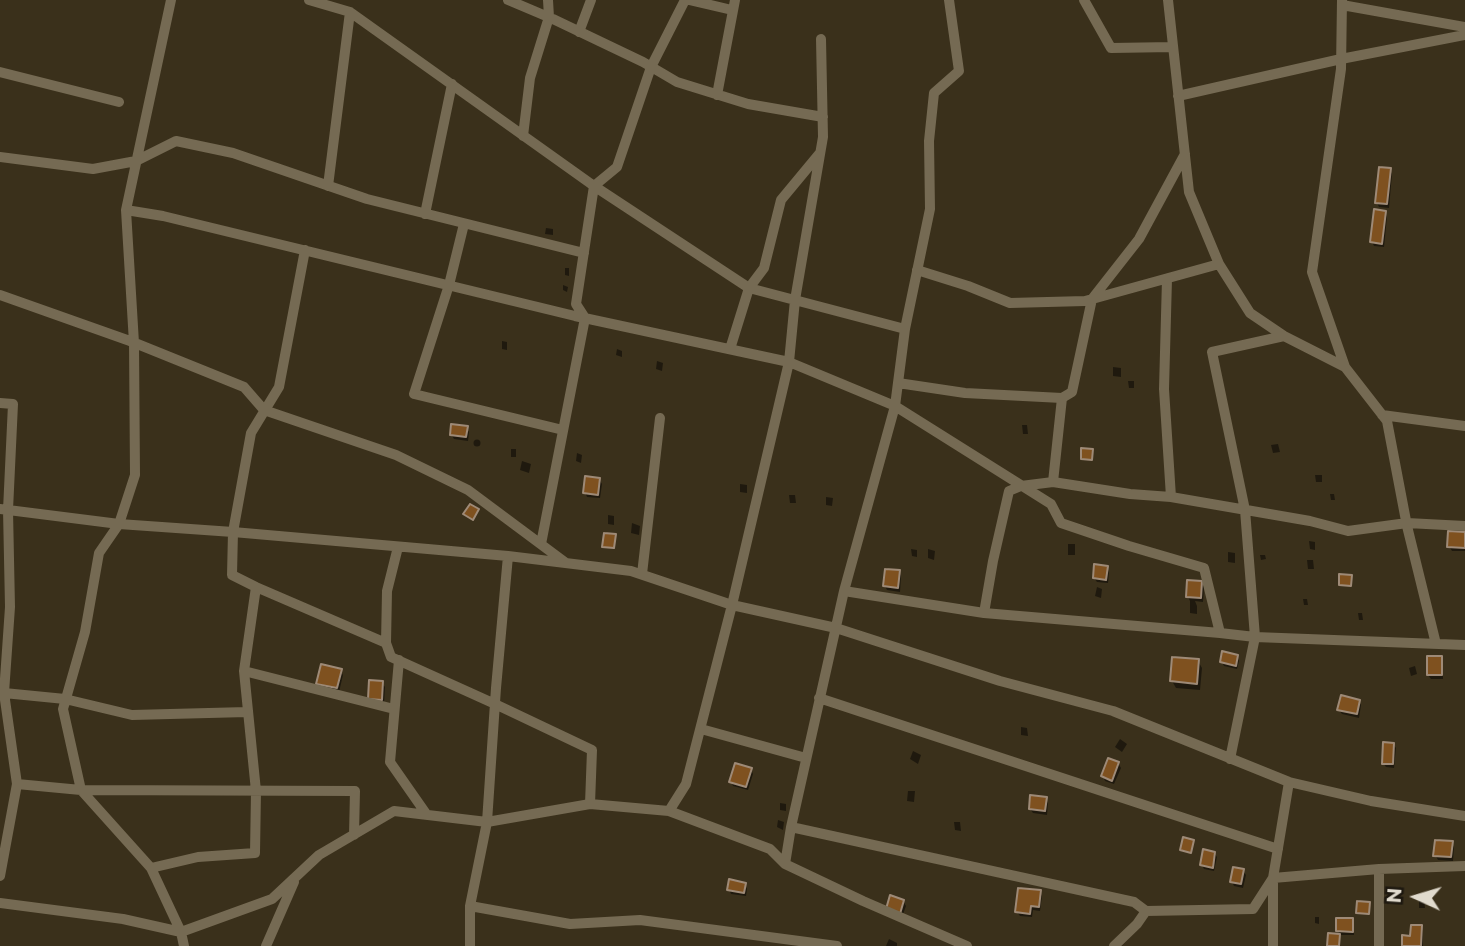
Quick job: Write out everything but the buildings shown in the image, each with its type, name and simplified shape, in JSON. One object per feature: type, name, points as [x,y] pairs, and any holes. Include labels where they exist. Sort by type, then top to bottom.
[{"type":"street","points":[[171,0],[126,210],[134,343],[135,475],[119,524],[99,553],[85,632],[62,709],[81,790],[150,868],[181,932],[184,946]]},
{"type":"street","points":[[309,0],[350,12],[594,186],[749,288],[905,329]]},
{"type":"street","points":[[508,0],[549,17],[677,82],[748,104],[823,117]]},
{"type":"street","points":[[523,135],[530,78],[549,17],[548,0]]},
{"type":"street","points":[[579,32],[591,0]]},
{"type":"street","points":[[541,544],[585,318],[576,304],[594,186],[617,167],[651,67],[687,0],[733,5],[717,95]]},
{"type":"street","points":[[785,864],[844,591],[895,406],[905,329],[930,209],[929,141],[934,93],[959,71],[949,0]]},
{"type":"street","points":[[1084,0],[1111,48],[1173,47]]},
{"type":"street","points":[[1168,0],[1189,192],[1219,264],[1250,313],[1284,336],[1345,366]]},
{"type":"street","points":[[1436,644],[1407,523],[1387,421],[1345,366],[1312,272],[1341,69],[1342,3],[1465,27]]},
{"type":"street","points":[[328,186],[350,12]]},
{"type":"street","points":[[1178,96],[1465,35]]},
{"type":"street","points":[[669,811],[686,784],[701,729],[789,362],[795,300],[823,137],[821,39]]},
{"type":"street","points":[[0,72],[119,102]]},
{"type":"street","points":[[425,214],[452,84]]},
{"type":"street","points":[[0,157],[93,169],[136,161],[177,141],[233,153],[367,199],[584,253]]},
{"type":"street","points":[[730,349],[749,288],[764,268],[781,200],[821,153]]},
{"type":"street","points":[[898,383],[965,393],[1062,398],[1072,392],[1092,299],[1139,239],[1185,154]]},
{"type":"street","points":[[126,210],[163,216],[585,318],[789,362],[895,406],[1051,505],[1061,523],[1204,568],[1220,633]]},
{"type":"street","points":[[464,223],[449,285],[414,394],[563,430]]},
{"type":"street","points":[[305,250],[279,387],[251,433],[233,532],[232,575],[386,643]]},
{"type":"street","points":[[917,271],[968,286],[1010,303],[1085,301],[1219,264]]},
{"type":"street","points":[[1167,279],[1164,389],[1171,497]]},
{"type":"street","points":[[0,295],[134,343],[244,387],[264,410],[396,455],[468,490],[566,563]]},
{"type":"street","points":[[1230,759],[1255,637],[1245,510],[1212,352],[1284,336]]},
{"type":"street","points":[[1053,482],[1062,398]]},
{"type":"street","points":[[0,403],[13,404],[4,510],[4,712],[17,784],[0,871]]},
{"type":"street","points":[[1382,415],[1465,426]]},
{"type":"street","points":[[642,574],[660,418]]},
{"type":"street","points":[[984,613],[992,561],[1009,491],[1021,486],[1053,482],[1130,494],[1171,497],[1310,521],[1348,531],[1407,523],[1465,526]]},
{"type":"street","points":[[4,510],[119,524],[508,556],[631,571],[732,605],[836,628],[1000,681],[1113,711],[1289,782],[1371,801],[1465,816]]},
{"type":"street","points":[[398,547],[387,591],[386,643],[391,657],[592,750],[590,804]]},
{"type":"street","points":[[470,946],[470,906],[486,822],[508,556]]},
{"type":"street","points":[[150,868],[198,857],[255,853],[256,791],[244,671],[256,587]]},
{"type":"street","points":[[844,591],[984,613],[1255,637],[1465,645]]},
{"type":"street","points":[[399,660],[390,762],[427,815]]},
{"type":"street","points":[[244,671],[394,709]]},
{"type":"street","points":[[4,692],[65,699],[132,715],[247,712]]},
{"type":"street","points":[[819,698],[1278,849]]},
{"type":"street","points":[[701,729],[807,758]]},
{"type":"street","points":[[1273,946],[1273,878],[1289,782]]},
{"type":"street","points":[[17,784],[81,790],[355,791],[354,835]]},
{"type":"street","points":[[0,903],[123,919],[181,932],[272,899],[319,855],[394,811],[486,822],[590,804],[669,811],[770,849],[785,864],[967,946]]},
{"type":"street","points":[[791,827],[1134,902],[1146,911],[1254,909],[1273,878]]},
{"type":"street","points":[[1273,878],[1379,869],[1465,866]]},
{"type":"street","points":[[1378,946],[1379,869]]},
{"type":"street","points":[[266,946],[296,877]]},
{"type":"street","points":[[470,906],[570,924],[640,920],[837,946]]},
{"type":"street","points":[[1114,946],[1137,924],[1146,911]]}]
